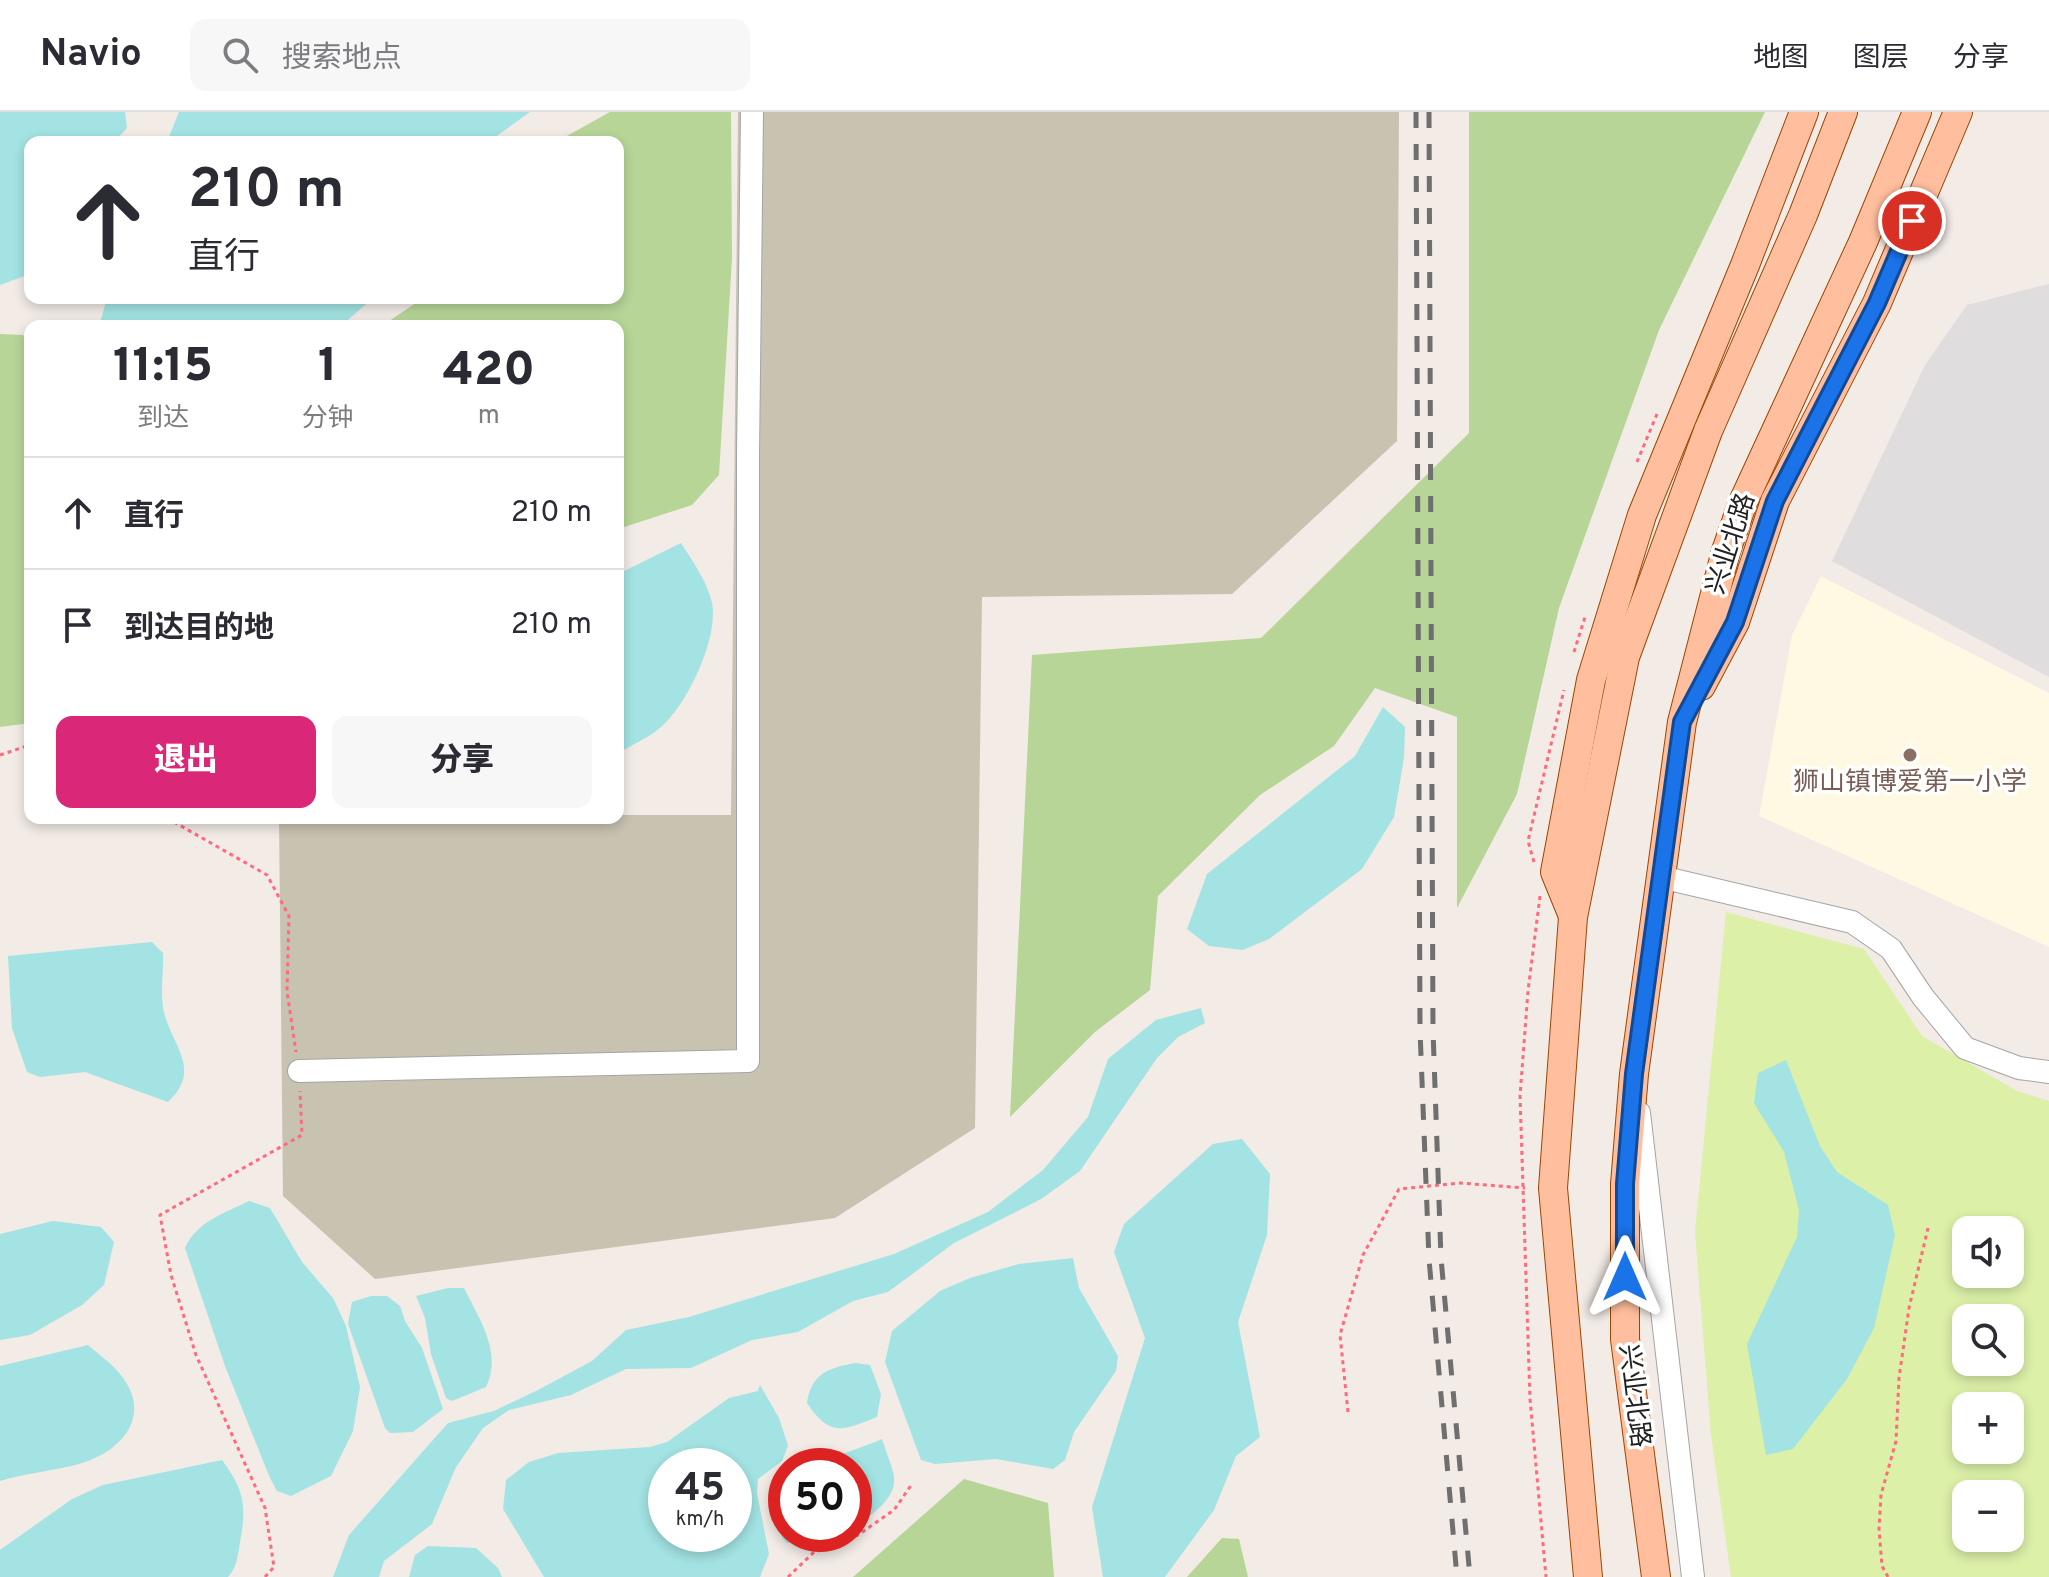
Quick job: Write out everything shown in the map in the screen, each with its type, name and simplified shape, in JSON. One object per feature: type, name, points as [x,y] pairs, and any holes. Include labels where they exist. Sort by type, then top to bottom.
[{"type":"main road","points":[[1573,917],[1555,872],[1591,680],[1642,515],[1804,112]]},
{"type":"main road","points":[[1588,1577],[1553,1188],[1573,917],[1625,657],[1708,431],[1803,215],[1843,112]]},
{"type":"main road","name":"兴业北路","points":[[1657,1574],[1625,1339],[1625,1184],[1634,1074],[1682,722],[1726,551],[1743,502],[1863,242],[1917,112]]},
{"type":"main road","points":[[1682,722],[1735,622],[1775,501],[1877,303],[1958,112]]},
{"type":"street","points":[[299,1071],[748,1061],[748,456],[752,112]]},
{"type":"street","points":[[1661,877],[1852,922],[1891,949],[1923,997],[1965,1048],[2019,1068],[2049,1072]]},
{"type":"street","points":[[1634,1074],[1693,1577]]},
{"type":"path","points":[[0,755],[24,747]]},
{"type":"path","points":[[178,824],[267,875],[289,916],[287,991],[299,1071],[302,1135],[160,1215],[171,1275],[196,1355],[265,1508],[274,1567],[265,1577]]},
{"type":"path","points":[[1348,1412],[1340,1335],[1363,1255],[1399,1189],[1460,1183],[1553,1188]]},
{"type":"path","points":[[1888,1577],[1882,1566],[1879,1529],[1881,1495],[1896,1441],[1899,1378],[1909,1308],[1928,1228]]},
{"type":"path","points":[[788,1577],[813,1553],[858,1535],[894,1510],[912,1484]]},
{"type":"shaded area","points":[[738,112],[1399,112],[1397,441],[1232,594],[982,597],[975,1128],[835,1218],[375,1279],[283,1196],[279,824],[624,824],[624,815],[731,815]]},
{"type":"shaded area","points":[[2049,284],[2049,677],[1832,561],[1925,365],[1967,305]]},
{"type":"shaded area","name":"狮山镇博爱第一小学","points":[[1821,576],[2049,693],[2049,947],[1759,816],[1792,635]]},
{"type":"green space","points":[[610,112],[731,112],[732,258],[719,475],[692,505],[624,527],[624,320],[391,320],[414,304],[624,304],[624,136],[567,136]]},
{"type":"green space","points":[[1469,112],[1765,112],[1659,330],[1559,608],[1517,794],[1457,908],[1457,717],[1375,688],[1334,746],[1260,795],[1158,896],[1150,990],[1095,1032],[1010,1117],[1032,655],[1261,638],[1469,433]]},
{"type":"green space","points":[[0,334],[24,337],[24,724],[0,727]]},
{"type":"green space","points":[[1726,912],[1864,949],[1922,1036],[2017,1091],[2049,1101],[2049,1577],[1731,1577],[1711,1435],[1695,1232]]},
{"type":"green space","points":[[964,1479],[1048,1503],[1054,1577],[853,1577]]},
{"type":"green space","points":[[1222,1538],[1239,1539],[1248,1577],[1187,1577]]},
{"type":"water","points":[[0,112],[125,112],[127,128],[120,136],[24,136],[24,276],[0,285]]},
{"type":"water","points":[[179,112],[530,112],[497,136],[169,136]]},
{"type":"water","points":[[105,304],[366,304],[348,320],[101,320]]},
{"type":"water","points":[[681,543],[710,595],[713,618],[698,673],[678,708],[651,734],[624,750],[624,571]]},
{"type":"water","points":[[1383,707],[1405,727],[1404,758],[1394,817],[1362,869],[1269,939],[1243,950],[1209,946],[1187,929],[1207,874],[1355,756]]},
{"type":"water","points":[[152,942],[163,953],[163,1009],[184,1070],[178,1091],[168,1102],[85,1072],[40,1077],[27,1072],[12,1028],[8,956]]},
{"type":"water","points":[[1201,1008],[1205,1023],[1178,1037],[1157,1058],[1080,1171],[1041,1199],[954,1243],[888,1292],[853,1301],[798,1332],[752,1340],[691,1368],[626,1369],[571,1395],[509,1410],[483,1428],[456,1467],[432,1524],[384,1561],[379,1577],[333,1577],[349,1535],[448,1423],[494,1411],[538,1390],[592,1361],[626,1330],[689,1317],[894,1254],[988,1212],[1043,1170],[1088,1117],[1108,1059],[1156,1020]]},
{"type":"water","points":[[1786,1060],[1820,1146],[1837,1172],[1888,1205],[1895,1235],[1874,1328],[1847,1379],[1793,1449],[1766,1455],[1747,1344],[1797,1237],[1799,1210],[1784,1152],[1754,1103],[1758,1073]]},
{"type":"water","points":[[1242,1139],[1270,1174],[1267,1235],[1238,1322],[1260,1437],[1236,1456],[1214,1510],[1165,1577],[1103,1577],[1092,1507],[1145,1338],[1114,1252],[1124,1224],[1213,1144]]},
{"type":"water","points":[[249,1201],[270,1208],[302,1262],[333,1298],[346,1326],[360,1387],[353,1431],[331,1476],[291,1496],[277,1491],[270,1478],[225,1366],[185,1248],[204,1225]]},
{"type":"water","points":[[53,1221],[101,1227],[114,1242],[104,1285],[82,1305],[30,1335],[0,1340],[0,1234]]},
{"type":"water","points":[[1073,1258],[1079,1288],[1118,1356],[1116,1371],[1074,1432],[1065,1460],[1053,1469],[996,1459],[935,1464],[921,1460],[885,1362],[892,1331],[940,1291],[970,1278],[1019,1264]]},
{"type":"water","points":[[448,1288],[464,1288],[487,1336],[492,1362],[486,1387],[452,1401],[446,1398],[431,1354],[425,1318],[416,1296]]},
{"type":"water","points":[[371,1296],[387,1296],[400,1306],[405,1321],[422,1348],[443,1409],[413,1432],[390,1433],[385,1428],[348,1324],[352,1302]]},
{"type":"water","points":[[88,1345],[120,1374],[130,1389],[134,1404],[128,1430],[120,1441],[95,1458],[0,1481],[0,1366]]},
{"type":"water","points":[[855,1363],[870,1365],[881,1394],[877,1417],[846,1428],[830,1426],[807,1403],[812,1385],[829,1370]]},
{"type":"water","points":[[760,1385],[779,1418],[788,1446],[768,1448],[768,1472],[758,1479],[757,1493],[769,1554],[760,1577],[544,1577],[503,1509],[506,1480],[529,1462],[558,1453],[650,1447],[667,1442],[729,1398],[758,1391]]},
{"type":"water","points":[[882,1439],[893,1472],[894,1485],[887,1500],[872,1514],[872,1448],[859,1448]]},
{"type":"water","points":[[222,1460],[239,1489],[243,1508],[238,1556],[228,1577],[0,1577],[0,1550],[72,1499],[103,1485]]},
{"type":"water","points":[[428,1546],[476,1548],[498,1568],[502,1577],[409,1577],[415,1555]]},
{"type":"railway","points":[[1416,112],[1420,1030],[1429,1259],[1457,1577]]},
{"type":"railway","points":[[1429,112],[1433,1030],[1441,1258],[1470,1577]]},
{"type":"place","name":"狮山镇博爱第一小学","points":[[1910,755]]},
{"type":"route","points":[[1625,1277],[1625,1184],[1634,1074],[1682,722],[1735,622],[1775,501],[1877,303],[1912,221]]}]
